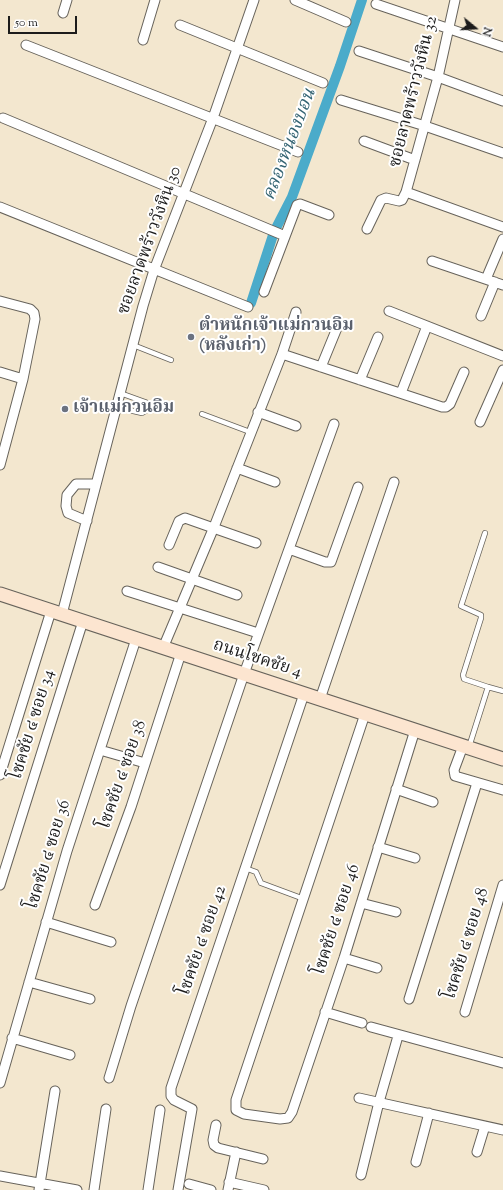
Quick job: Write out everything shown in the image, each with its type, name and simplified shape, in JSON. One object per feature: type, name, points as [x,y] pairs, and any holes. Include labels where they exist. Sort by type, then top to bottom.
[{"type":"street","points":[[63,13],[67,0]]},
{"type":"street","points":[[143,40],[155,0]]},
{"type":"street","name":"ซอยลาดพร้าววังหิน 30","points":[[0,775],[86,521],[154,270],[213,118],[254,0]]},
{"type":"street","points":[[295,0],[346,22]]},
{"type":"street","name":"ซอยลาดพร้าววังหิน 32","points":[[368,229],[381,200],[386,198],[398,201],[402,200],[406,192],[426,126],[455,0]]},
{"type":"street","points":[[376,4],[503,47]]},
{"type":"street","points":[[180,25],[323,83]]},
{"type":"street","points":[[26,45],[298,152]]},
{"type":"street","points":[[359,51],[438,77],[503,101]]},
{"type":"street","points":[[341,100],[426,126],[503,153]]},
{"type":"street","points":[[4,118],[278,233]]},
{"type":"street","points":[[364,142],[416,160]]},
{"type":"street","name":"ซอยลาดพร้าววังหิน 32","points":[[406,192],[503,227]]},
{"type":"street","points":[[264,292],[278,233],[297,205],[300,204],[330,215]]},
{"type":"street","points":[[0,207],[248,308]]},
{"type":"street","points":[[481,316],[495,282],[503,239]]},
{"type":"street","points":[[432,261],[495,282]]},
{"type":"street","points":[[0,301],[30,309],[34,313],[35,319],[23,379],[4,440],[0,465]]},
{"type":"street","points":[[389,311],[503,356]]},
{"type":"street","points":[[163,648],[214,527],[250,432],[282,354],[296,312]]},
{"type":"street","points":[[401,393],[427,326]]},
{"type":"street","points":[[321,367],[337,328]]},
{"type":"street","points":[[360,380],[378,337]]},
{"type":"street","points":[[282,354],[446,407],[450,404],[464,372]]},
{"type":"street","points":[[480,422],[503,370]]},
{"type":"street","points":[[0,372],[23,379]]},
{"type":"street","points":[[258,412],[296,426]]},
{"type":"street","points":[[109,1078],[131,1006],[258,633],[334,424]]},
{"type":"street","points":[[236,468],[275,482]]},
{"type":"street","points":[[320,699],[394,482]]},
{"type":"street","points":[[86,521],[74,517],[68,513],[66,506],[67,495],[76,484],[96,484]]},
{"type":"street","points":[[289,549],[325,562],[331,562],[358,487]]},
{"type":"street","points":[[170,545],[181,519],[185,518],[256,543]]},
{"type":"street","points":[[158,567],[237,595]]},
{"type":"street","points":[[128,591],[258,633]]},
{"type":"street","name":"ถนนโชคชัย 4","points":[[0,594],[503,759]]},
{"type":"street","name":"โชคชัย ๔ ซอย 34","points":[[0,885],[83,621]]},
{"type":"street","name":"โชคชัย ๔ ซอย 36","points":[[0,1083],[67,850],[136,638]]},
{"type":"street","name":"โชคชัย ๔ ซอย 38","points":[[95,905],[145,763],[181,653]]},
{"type":"street","name":"โชคชัย ๔ ซอย 42","points":[[178,1190],[192,1109],[174,1100],[171,1096],[171,1088],[304,694]]},
{"type":"street","points":[[304,899],[365,714]]},
{"type":"street","name":"โชคชัย ๔ ซอย 46","points":[[304,899],[236,1100],[236,1110],[244,1114],[280,1119],[288,1118],[292,1112],[344,958],[415,730]]},
{"type":"street","points":[[466,747],[454,773],[455,776],[503,790]]},
{"type":"street","points":[[100,750],[145,763]]},
{"type":"street","points":[[409,999],[477,783]]},
{"type":"street","points":[[396,789],[433,802]]},
{"type":"street","points":[[378,847],[415,858]]},
{"type":"street","name":"โชคชัย ๔ ซอย 48","points":[[465,1012],[503,885]]},
{"type":"street","points":[[361,903],[396,912]]},
{"type":"street","points":[[46,922],[111,942]]},
{"type":"street","points":[[344,958],[378,968]]},
{"type":"street","points":[[29,982],[90,999]]},
{"type":"street","points":[[325,1012],[362,1023]]},
{"type":"street","points":[[371,1027],[398,1036],[503,1063]]},
{"type":"street","points":[[361,1175],[379,1102],[398,1036]]},
{"type":"street","points":[[12,1038],[70,1055]]},
{"type":"street","points":[[39,1187],[56,1091]]},
{"type":"street","points":[[359,1098],[503,1130]]},
{"type":"street","points":[[94,1190],[106,1109]]},
{"type":"street","points":[[148,1190],[160,1110]]},
{"type":"street","points":[[416,1162],[429,1113]]},
{"type":"street","points":[[216,1125],[213,1140],[214,1145],[263,1159]]},
{"type":"street","points":[[477,1152],[485,1126]]},
{"type":"street","points":[[236,1152],[228,1186],[264,1190]]},
{"type":"street","points":[[0,1176],[39,1187],[77,1190]]},
{"type":"street","points":[[189,1184],[211,1190]]},
{"type":"lane","points":[[133,345],[171,360]]},
{"type":"lane","points":[[116,406],[142,413],[148,410],[145,402],[120,393]]},
{"type":"lane","points":[[202,414],[250,432]]},
{"type":"lane","points":[[486,533],[461,606],[481,615],[463,675],[464,679],[503,691]]},
{"type":"lane","points":[[466,747],[488,687]]},
{"type":"lane","points":[[245,868],[256,872],[261,883],[304,899]]},
{"type":"waterway","name":"คลองหนองบอน","points":[[251,303],[274,232],[292,197],[340,66],[362,0]]},
{"type":"place","name":"ตำหนักเจ้าแม่กวนอิม (หลังเก่า)","points":[[191,337]]},
{"type":"place","name":"เจ้าแม่กวนอิม","points":[[65,409]]}]
